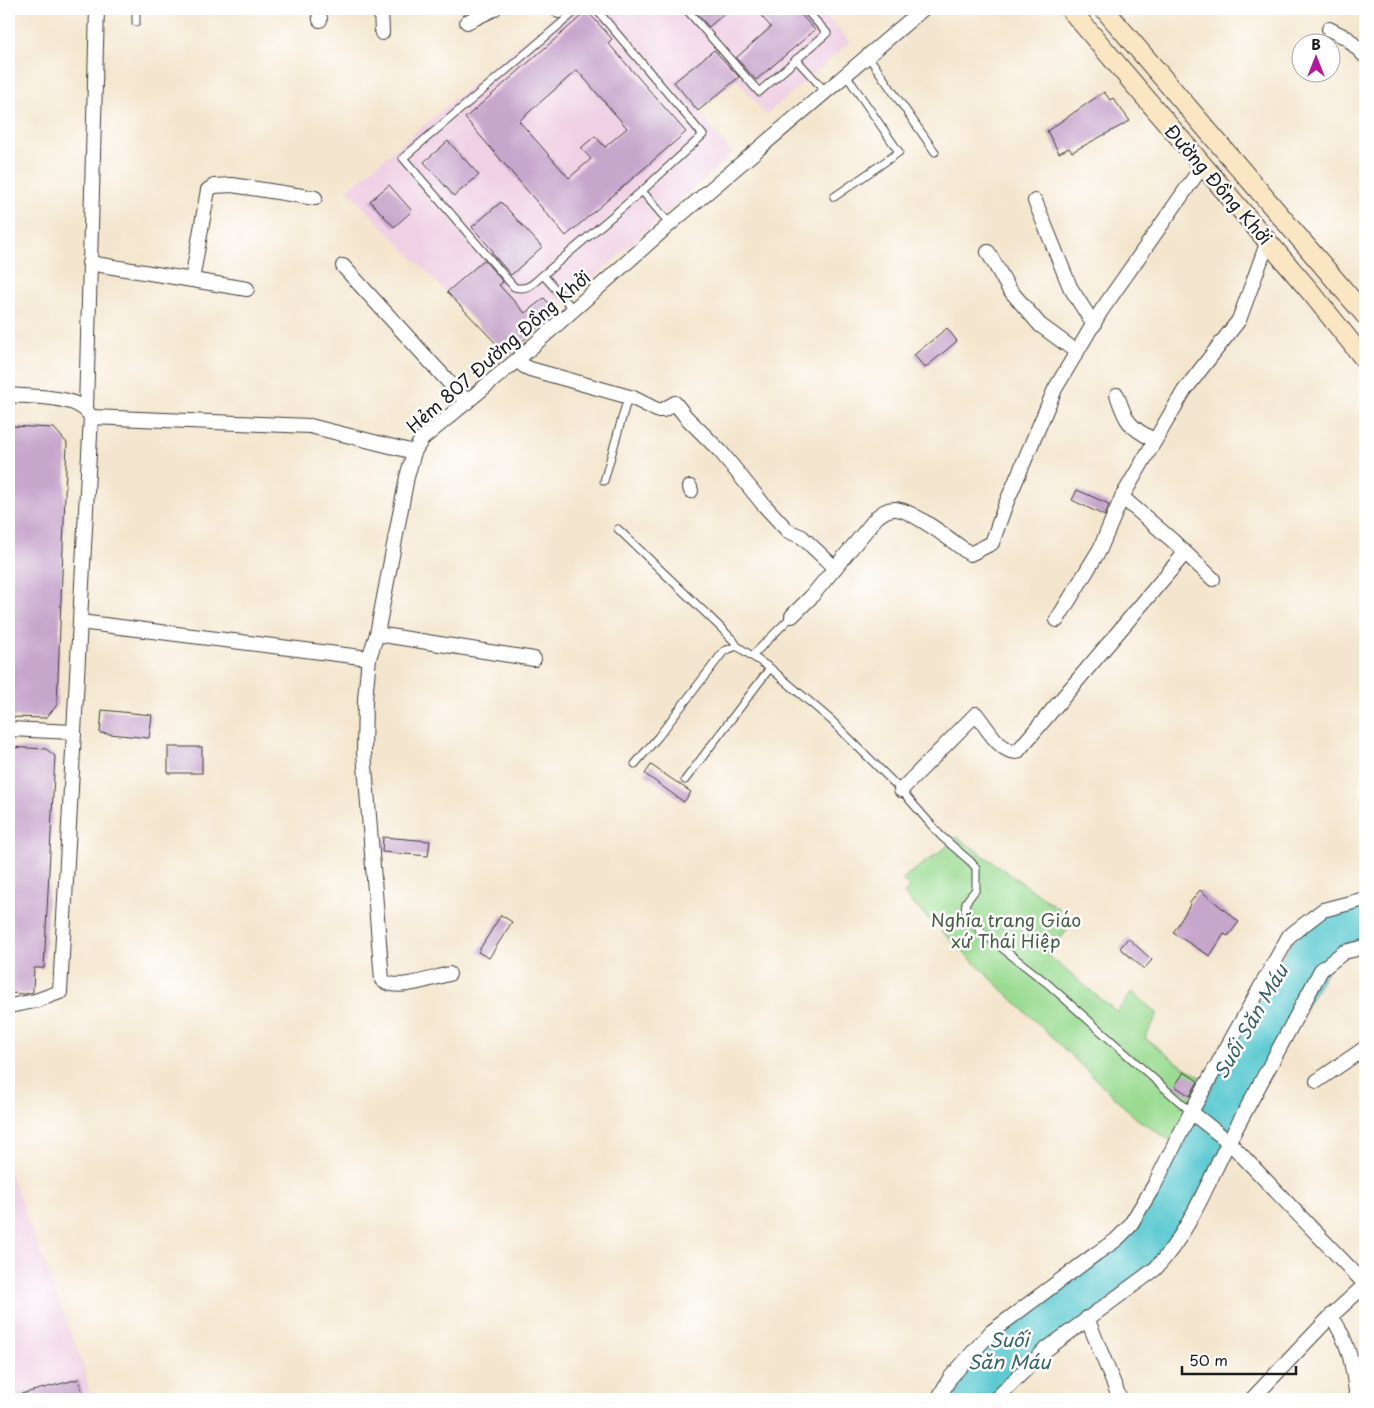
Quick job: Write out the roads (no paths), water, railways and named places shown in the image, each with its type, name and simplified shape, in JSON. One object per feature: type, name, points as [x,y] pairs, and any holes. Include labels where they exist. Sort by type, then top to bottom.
[{"type":"main road","name":"Đường Đồng Khởi","points":[[1070,9],[1268,240],[1365,360]]},
{"type":"main road","name":"Đường Đồng Khởi","points":[[1104,9],[1365,315]]},
{"type":"street","points":[[9,1006],[35,1001],[60,992],[80,622],[88,413],[89,264],[97,9]]},
{"type":"street","points":[[381,9],[382,33]]},
{"type":"street","points":[[467,22],[494,9]]},
{"type":"street","name":"Hẻm 807 Đường Đồng Khởi","points":[[9,395],[68,401],[88,413],[310,426],[414,452],[422,439],[517,360],[670,224],[923,9]]},
{"type":"street","points":[[1329,29],[1347,38],[1365,56]]},
{"type":"street","points":[[792,616],[811,597],[877,517],[886,511],[896,508],[907,512],[932,526],[970,554],[992,543],[1005,506],[1055,389],[1094,324],[1203,165]]},
{"type":"street","points":[[192,280],[208,190],[214,186],[232,185],[315,198]]},
{"type":"street","points":[[1035,201],[1070,288],[1094,324]]},
{"type":"street","points":[[1057,620],[1100,549],[1122,497],[1154,440],[1184,391],[1240,320],[1268,240]]},
{"type":"street","points":[[988,252],[1009,289],[1040,325],[1077,352]]},
{"type":"street","points":[[89,264],[248,289]]},
{"type":"street","points":[[343,266],[467,402]]},
{"type":"street","points":[[517,360],[530,369],[628,397],[660,410],[675,403],[686,417],[721,452],[762,504],[788,531],[802,537],[835,568]]},
{"type":"street","points":[[1117,395],[1128,421],[1136,430],[1154,440]]},
{"type":"street","points":[[414,452],[407,478],[377,634],[369,658],[365,699],[364,754],[382,980],[387,985],[399,986],[449,974]]},
{"type":"street","points":[[1122,497],[1213,579]]},
{"type":"street","points":[[901,790],[976,714],[1007,750],[1016,752],[1185,553]]},
{"type":"street","points":[[80,622],[369,658]]},
{"type":"street","points":[[377,634],[534,659]]},
{"type":"street","points":[[9,730],[74,732]]},
{"type":"street","points":[[938,1399],[950,1378],[991,1332],[1097,1252],[1116,1240],[1130,1227],[1155,1184],[1191,1112],[1289,936],[1323,910],[1365,899]]},
{"type":"street","points":[[996,1399],[1044,1351],[1155,1269],[1169,1255],[1322,970],[1344,952],[1365,947]]},
{"type":"street","points":[[1317,1081],[1365,1048]]},
{"type":"street","points":[[1191,1112],[1229,1142],[1365,1285],[1331,1316],[1252,1399]]},
{"type":"street","points":[[1331,1316],[1347,1343],[1357,1399]]},
{"type":"street","points":[[1087,1318],[1120,1399]]},
{"type":"lane","points":[[136,9],[136,22]]},
{"type":"lane","points":[[578,9],[403,158],[514,287],[526,288],[543,275],[642,191],[703,135],[596,9]]},
{"type":"lane","points":[[686,9],[759,92],[827,33],[805,9]]},
{"type":"lane","points":[[868,56],[934,152]]},
{"type":"lane","points":[[796,59],[825,91]]},
{"type":"lane","points":[[834,197],[899,152],[846,74]]},
{"type":"lane","points":[[642,191],[670,224]]},
{"type":"lane","points":[[543,275],[574,310]]},
{"type":"lane","points":[[604,482],[628,397]]},
{"type":"lane","points":[[618,529],[717,624],[737,646],[770,668],[831,720],[901,790],[941,836],[976,868],[976,889],[966,902],[966,910],[977,926],[1048,984],[1191,1112]]},
{"type":"lane","points":[[752,656],[792,616]]},
{"type":"lane","points":[[635,764],[724,651],[737,646]]},
{"type":"lane","points":[[685,780],[770,668]]},
{"type":"water","name":"Suối Săn Máu","points":[[1365,905],[1365,942],[1341,947],[1178,1228],[1152,1264],[989,1399],[944,1399],[956,1380],[995,1336],[1120,1244],[1193,1121],[1293,940],[1325,915]]},
{"type":"park label","name":"Nghĩa trang Giáo xứ Thái Hiệp","points":[[1006,930]]}]
